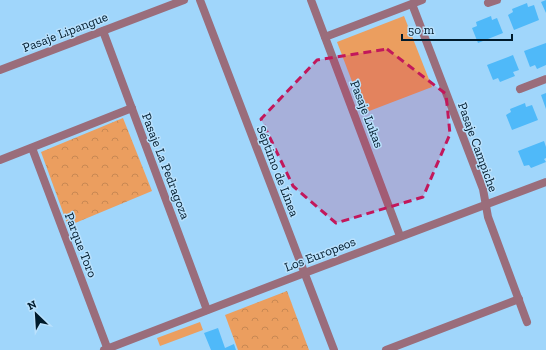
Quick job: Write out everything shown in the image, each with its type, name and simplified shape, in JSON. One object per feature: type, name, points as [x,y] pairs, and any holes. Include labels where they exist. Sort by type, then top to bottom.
[{"type":"street","name":"Pasaje Lipangue","points":[[0,70],[184,0]]},
{"type":"street","name":"Séptimo de Línea","points":[[200,0],[334,350]]},
{"type":"street","name":"Pasaje Lukas","points":[[311,0],[400,236]]},
{"type":"street","points":[[325,37],[422,0]]},
{"type":"street","points":[[488,4],[497,0]]},
{"type":"street","name":"Pasaje Campiche","points":[[412,4],[483,189],[488,217],[527,322]]},
{"type":"street","name":"Pasaje La Pedragoza","points":[[103,31],[207,310]]},
{"type":"street","points":[[520,89],[546,79]]},
{"type":"street","points":[[0,160],[132,108]]},
{"type":"street","name":"Parque Toro","points":[[32,148],[107,349]]},
{"type":"street","name":"Los Europeos","points":[[107,349],[400,236],[546,182]]},
{"type":"street","points":[[386,350],[519,299]]},
{"type":"highlighted area","points":[[387,49],[446,94],[450,134],[423,197],[336,223],[293,186],[261,119],[317,60]]},
{"type":"green space","points":[[404,16],[432,87],[364,113],[337,42]]},
{"type":"green space","points":[[123,118],[152,191],[68,226],[41,152]]},
{"type":"green space","points":[[287,291],[309,350],[238,350],[225,315]]},
{"type":"green space","points":[[200,322],[203,330],[160,346],[157,338]]},
{"type":"building","points":[[546,0],[546,13],[541,2]]},
{"type":"building","points":[[527,3],[528,7],[534,5],[539,20],[514,30],[508,15],[513,12],[512,9]]},
{"type":"building","points":[[491,16],[492,20],[497,18],[503,33],[478,43],[472,28],[477,26],[476,22]]},
{"type":"building","points":[[546,43],[546,65],[537,69],[535,65],[530,67],[524,51]]},
{"type":"building","points":[[513,55],[519,70],[513,72],[515,76],[500,82],[498,78],[493,80],[487,65]]},
{"type":"building","points":[[546,93],[546,109],[541,95]]},
{"type":"building","points":[[525,103],[526,107],[532,105],[538,120],[512,130],[506,115],[511,112],[510,109]]},
{"type":"building","points":[[544,141],[546,147],[546,158],[544,159],[546,162],[531,168],[529,165],[524,166],[518,151]]},
{"type":"building","points":[[218,328],[225,348],[234,344],[236,350],[211,350],[204,333]]}]
